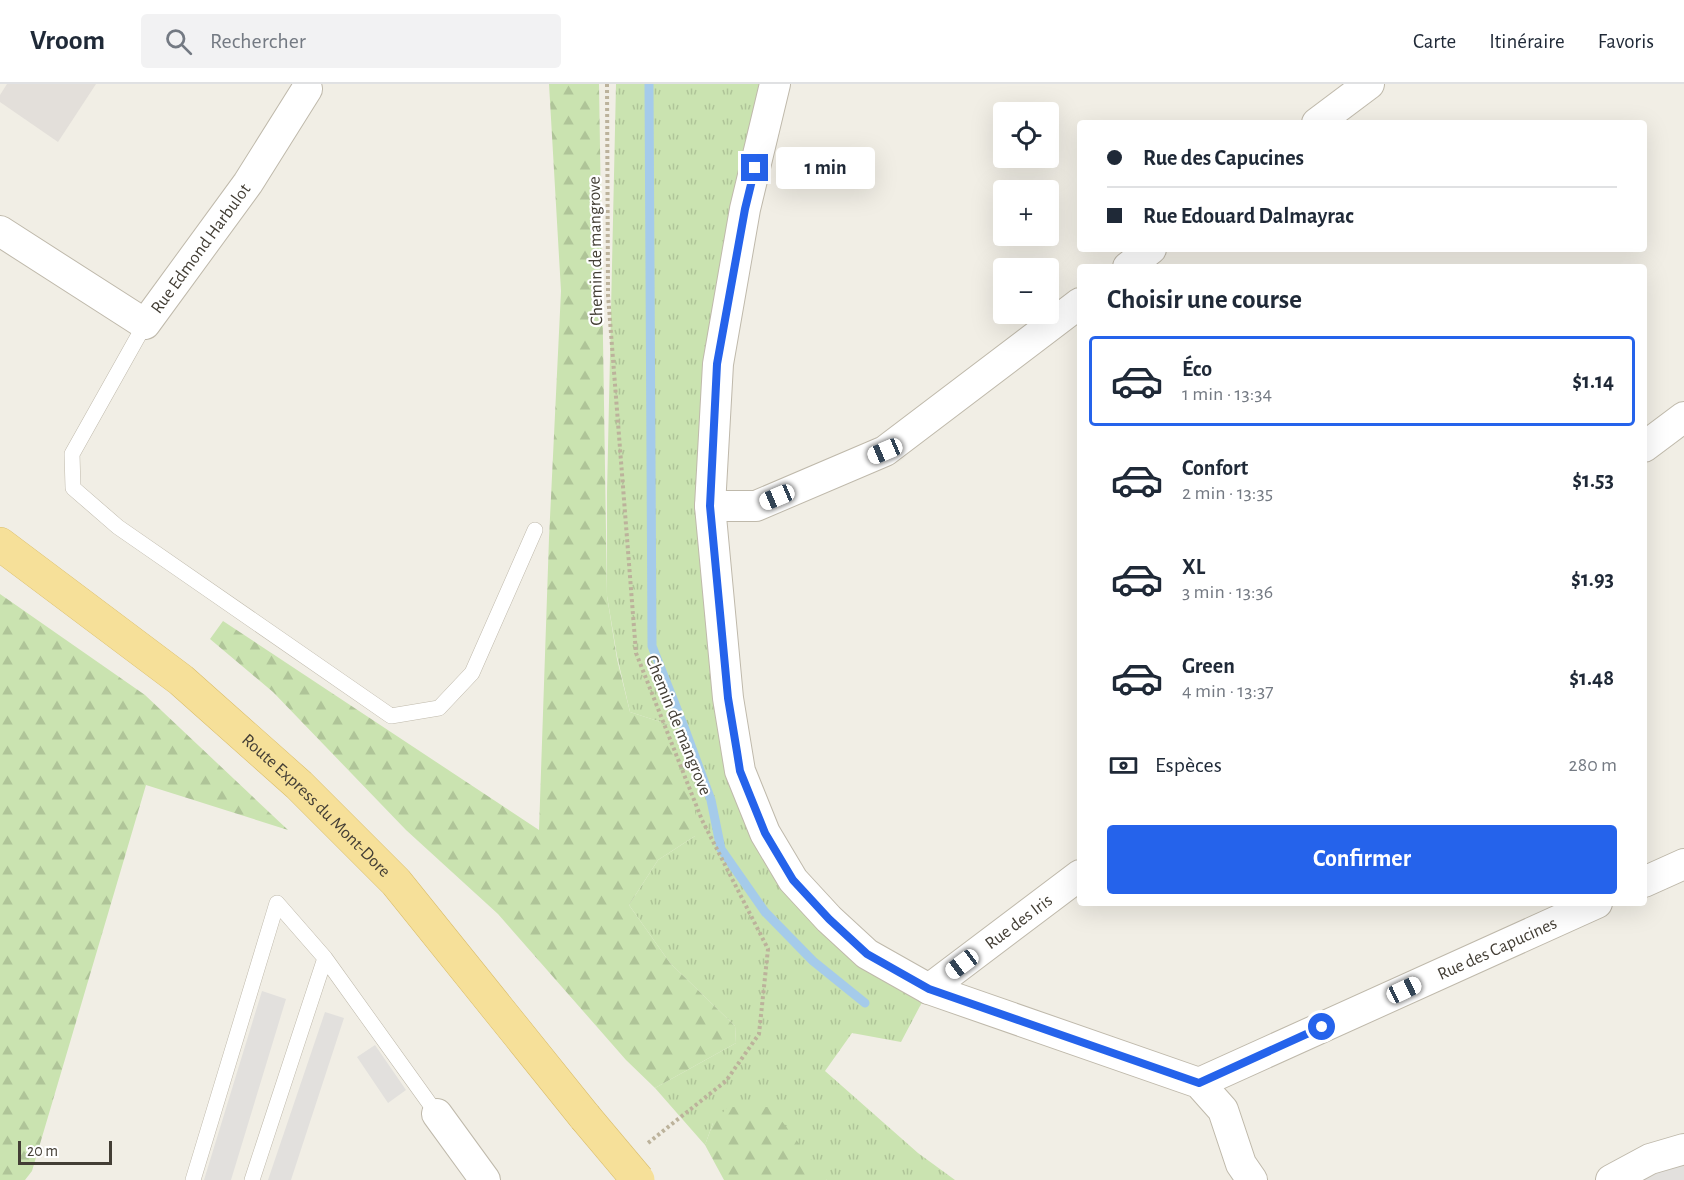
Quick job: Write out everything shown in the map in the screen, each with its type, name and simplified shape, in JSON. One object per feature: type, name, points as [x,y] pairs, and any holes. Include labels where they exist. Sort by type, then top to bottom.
[{"type":"main road","name":"Route Express du Mont-Dore","points":[[0,543],[181,680],[299,785],[396,882],[638,1180]]},
{"type":"street","points":[[775,84],[745,209],[717,364],[710,506],[728,698],[740,771],[765,833],[793,880],[829,919],[867,954],[929,989],[1199,1083],[1223,1110],[1240,1164],[1252,1180]]},
{"type":"street","points":[[1321,120],[1369,84]]},
{"type":"street","name":"Rue Edmond Harbulot","points":[[0,231],[145,324],[248,183],[307,89]]},
{"type":"street","points":[[1132,264],[1147,252]]},
{"type":"street","points":[[710,506],[756,506],[885,451],[1077,305]]},
{"type":"street","points":[[1647,445],[1684,417]]},
{"type":"street","points":[[1647,881],[1684,864]]},
{"type":"street","name":"Rue des Iris","points":[[929,989],[1077,877]]},
{"type":"street","name":"Rue des Capucines","points":[[1199,1083],[1590,906]]},
{"type":"street","points":[[437,1114],[485,1180]]},
{"type":"street","points":[[1611,1180],[1650,1159],[1684,1149]]},
{"type":"lane","points":[[145,324],[72,454],[73,488],[118,527],[391,716],[439,708],[472,673],[535,530]]},
{"type":"lane","points":[[193,1180],[277,903],[325,958],[437,1114]]},
{"type":"lane","points":[[252,1180],[325,958]]},
{"type":"path","name":"Chemin de mangrove","points":[[607,84],[608,295],[636,653],[702,820],[768,949],[759,1034],[726,1082],[645,1145]]},
{"type":"shaded area","points":[[7,84],[96,84],[58,142],[0,102],[0,95]]},
{"type":"shaded area","points":[[262,991],[286,999],[231,1180],[204,1180]]},
{"type":"shaded area","points":[[325,1012],[344,1018],[291,1180],[268,1180]]},
{"type":"shaded area","points":[[375,1045],[406,1090],[388,1103],[357,1057]]},
{"type":"shaded area","points":[[1684,1159],[1684,1180],[1632,1180]]},
{"type":"green space","points":[[549,84],[599,84],[607,596],[617,659],[630,712],[670,725],[695,789],[695,836],[658,860],[629,905],[670,963],[735,1026],[736,1043],[655,1088],[626,1060],[498,914],[406,830],[273,692],[210,639],[223,621],[539,830],[549,538],[561,291]]},
{"type":"green space","points":[[616,84],[775,84],[718,364],[728,698],[793,880],[929,989],[901,1042],[852,1033],[825,1071],[918,1153],[955,1180],[827,1180],[713,1123],[705,1145],[655,1088],[736,1043],[735,1026],[670,963],[629,905],[658,860],[695,836],[670,725],[630,712],[617,656],[607,596],[607,492]]},
{"type":"green space","points":[[0,594],[145,695],[288,830],[146,785],[32,1171],[25,1180],[0,1180]]},
{"type":"green space","points":[[728,1107],[771,1107],[827,1180],[724,1180],[705,1145],[713,1123]]},
{"type":"waterway","points":[[649,84],[652,646],[711,800],[721,849],[765,912],[813,961],[865,1003]]},
{"type":"route","points":[[755,168],[745,209],[717,364],[710,506],[728,698],[740,771],[765,833],[793,880],[829,919],[867,954],[929,989],[1199,1083],[1322,1027]]}]
